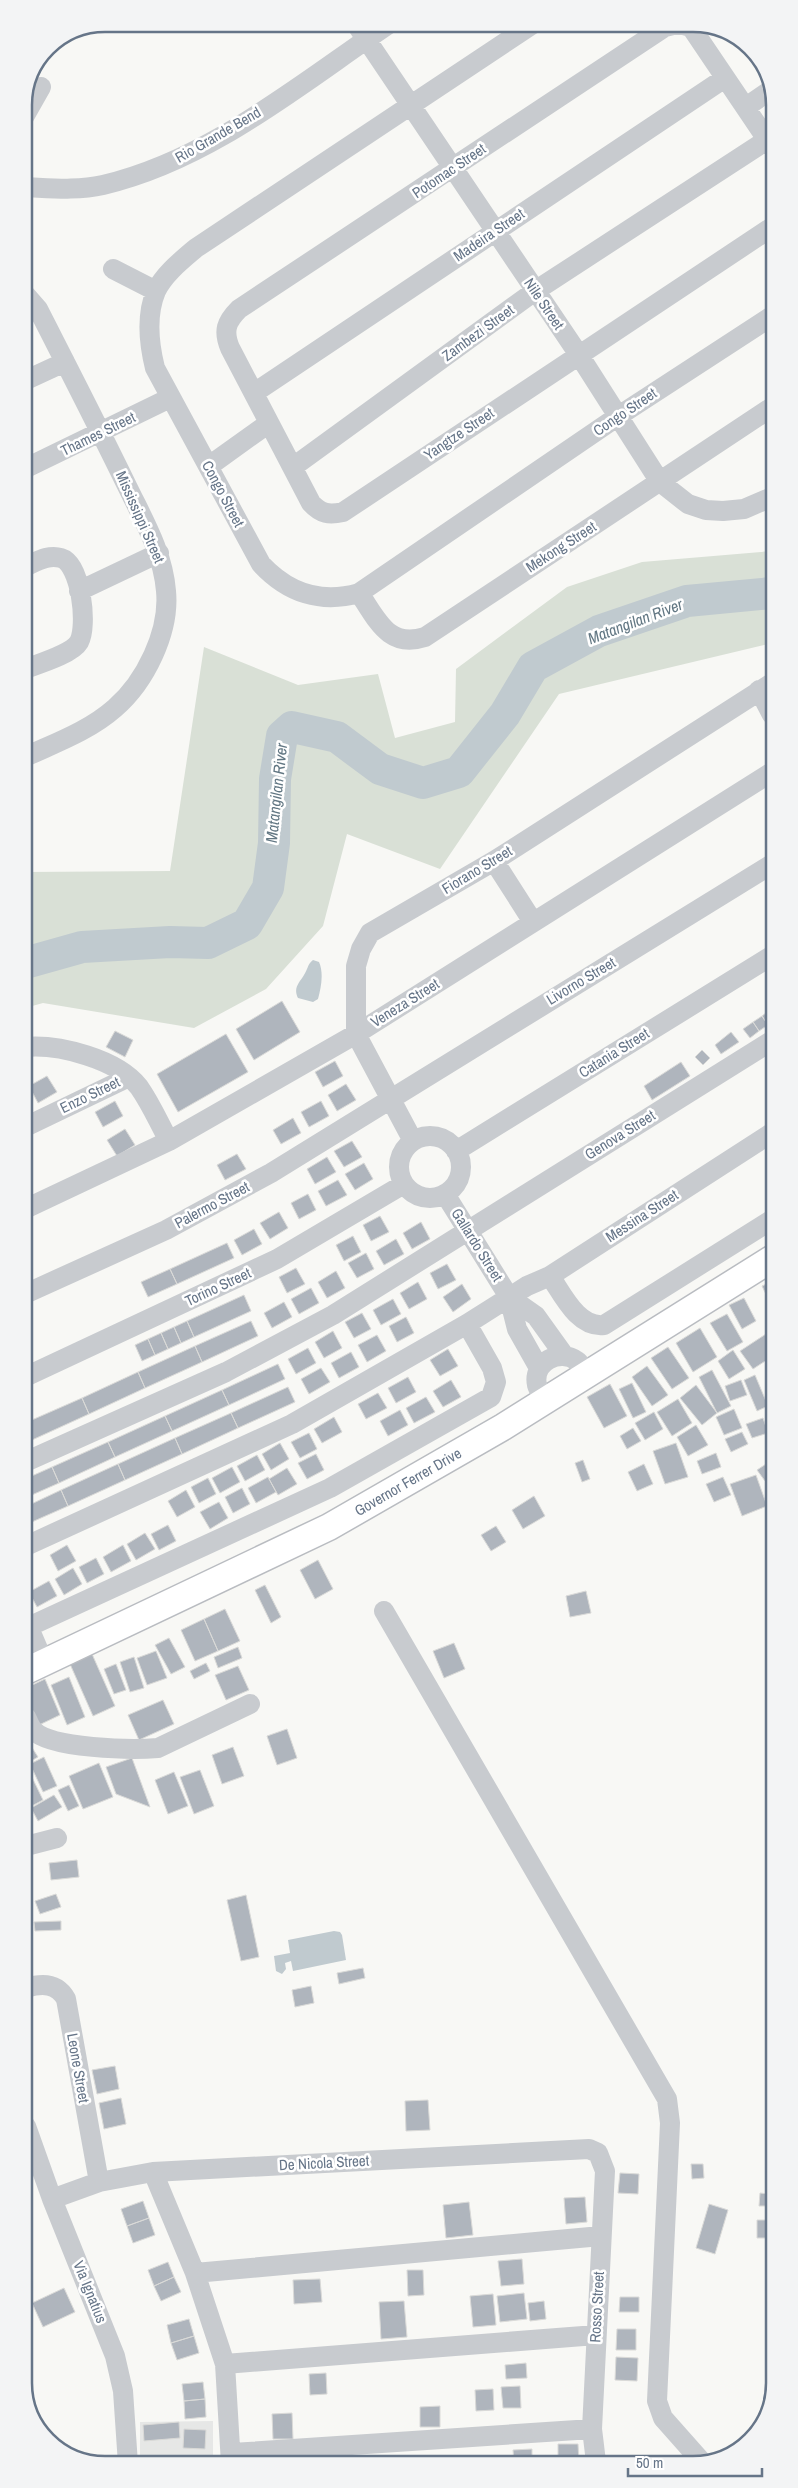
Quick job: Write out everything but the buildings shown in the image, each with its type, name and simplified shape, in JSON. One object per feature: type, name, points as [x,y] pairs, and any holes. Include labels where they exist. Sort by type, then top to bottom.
[{"type":"main road","name":"Governor Ferrer Drive","points":[[35,1667],[329,1527],[432,1469],[766,1262]]},
{"type":"street","name":"Rio Grande Bend","points":[[32,187],[66,189],[102,185],[157,169],[243,124],[360,32]]},
{"type":"street","name":"Nile Street","points":[[361,32],[578,355],[660,482],[688,504],[706,510],[744,509],[766,500]]},
{"type":"street","name":"Congo Street","points":[[520,33],[196,248],[172,270],[156,291],[151,314],[149,343],[155,368],[261,564],[276,580],[294,590],[310,595],[329,597],[359,593],[617,417],[766,320]]},
{"type":"street","name":"Potomac Street","points":[[226,325],[239,309],[656,33]]},
{"type":"street","name":"Potomac Street","points":[[694,33],[766,138]]},
{"type":"street","name":"Madeira Street","points":[[254,393],[725,78]]},
{"type":"street","points":[[33,102],[41,87]]},
{"type":"street","points":[[746,107],[765,94]]},
{"type":"street","name":"Zambezi Street","points":[[293,467],[535,291],[766,145]]},
{"type":"street","name":"Yangtze Street","points":[[226,325],[225,337],[230,348],[311,503],[318,510],[326,514],[343,512],[766,231]]},
{"type":"street","points":[[113,269],[156,291]]},
{"type":"street","name":"Mississippi Street","points":[[32,302],[38,309],[102,433],[159,553],[167,593],[163,621],[153,657],[138,684],[114,709],[77,733],[32,754]]},
{"type":"street","points":[[32,377],[65,362]]},
{"type":"street","name":"Thames Street","points":[[32,465],[102,433],[170,398]]},
{"type":"street","name":"Mekong Street","points":[[359,593],[384,628],[394,638],[413,641],[424,637],[766,411]]},
{"type":"street","points":[[209,466],[269,422]]},
{"type":"street","points":[[80,591],[159,553]]},
{"type":"street","points":[[32,564],[49,557],[62,558],[71,565],[80,591],[83,622],[78,644],[70,650],[32,666]]},
{"type":"street","name":"Fiorano Street","points":[[413,1140],[356,1034],[356,966],[361,948],[370,934],[494,861],[765,686]]},
{"type":"street","name":"Veneza Street","points":[[32,1206],[169,1141],[356,1034],[766,776]]},
{"type":"street","points":[[494,861],[533,922]]},
{"type":"street","name":"Livorno Street","points":[[390,1098],[766,868]]},
{"type":"street","name":"Catania Street","points":[[456,1151],[766,960]]},
{"type":"street","name":"Genova Street","points":[[32,1459],[234,1367],[333,1315],[766,1044]]},
{"type":"street","points":[[32,1048],[75,1052],[107,1064],[129,1076],[145,1098],[169,1141]]},
{"type":"street","name":"Enzo Street","points":[[32,1124],[129,1076]]},
{"type":"street","name":"Palermo Street","points":[[32,1291],[166,1230],[271,1173],[390,1098]]},
{"type":"street","points":[[425,1136],[437,1137],[448,1142],[456,1151],[460,1163],[459,1175],[454,1186],[445,1194],[434,1198],[422,1197],[412,1192],[404,1184],[399,1173],[399,1161],[404,1149],[413,1140],[425,1136]]},
{"type":"street","name":"Messina Street","points":[[32,1543],[292,1424],[467,1324],[509,1297],[550,1276],[766,1137]]},
{"type":"street","name":"Torino Street","points":[[32,1375],[277,1259],[404,1184]]},
{"type":"street","name":"Gallardo Street","points":[[445,1194],[509,1297]]},
{"type":"street","points":[[550,1276],[581,1319],[597,1326],[604,1325],[766,1223]]},
{"type":"street","points":[[509,1297],[536,1316],[564,1355],[578,1361],[586,1374]]},
{"type":"street","points":[[509,1297],[517,1329],[539,1368],[537,1384],[544,1399]]},
{"type":"street","points":[[32,1622],[330,1488],[491,1397],[496,1382],[492,1368],[467,1324]]},
{"type":"street","points":[[539,1368],[550,1358],[564,1355]]},
{"type":"street","points":[[384,1611],[667,2099],[670,2123],[657,2401],[664,2418],[696,2456]]},
{"type":"street","points":[[32,1651],[35,1667]]},
{"type":"street","points":[[32,1728],[34,1731],[51,1741],[122,1749],[158,1748],[250,1704]]},
{"type":"street","points":[[32,1844],[57,1838]]},
{"type":"street","name":"Leone Street","points":[[32,1987],[47,1985],[62,1991],[66,1999],[99,2182]]},
{"type":"street","name":"Via Ignatius","points":[[32,2143],[52,2199],[115,2356],[123,2391],[127,2455]]},
{"type":"street","name":"De Nicola Street","points":[[52,2199],[99,2182],[153,2172],[578,2148],[589,2149],[598,2153]]},
{"type":"street","name":"Rosso Street","points":[[595,2456],[592,2429],[605,2171],[598,2153]]},
{"type":"street","points":[[153,2172],[196,2273],[225,2364],[232,2455]]},
{"type":"street","points":[[196,2273],[601,2236]]},
{"type":"street","points":[[225,2364],[596,2335]]},
{"type":"street","points":[[266,2455],[592,2429]]},
{"type":"shaded area","points":[[766,552],[766,644],[559,694],[440,869],[347,834],[323,926],[266,989],[194,1028],[43,1003],[32,1006],[32,872],[170,871],[204,647],[298,685],[378,674],[395,738],[455,722],[456,669],[567,587],[642,562]]},
{"type":"shaded area","points":[[313,960],[319,962],[322,976],[318,999],[313,1002],[298,998],[296,988]]},
{"type":"shaded area","points":[[334,1931],[340,1932],[342,1935],[346,1960],[293,1971],[291,1961],[285,1963],[286,1969],[282,1974],[276,1971],[274,1956],[290,1953],[288,1940]]},
{"type":"shaded area","points":[[213,2421],[213,2455],[140,2455],[140,2422]]},
{"type":"waterway","name":"Matangilan River","points":[[32,961],[82,947],[170,942],[208,943],[247,924],[268,888],[274,843],[275,779],[282,736],[292,727],[337,737],[380,769],[423,783],[459,772],[505,714],[533,667],[599,631],[687,601],[766,594]]}]
